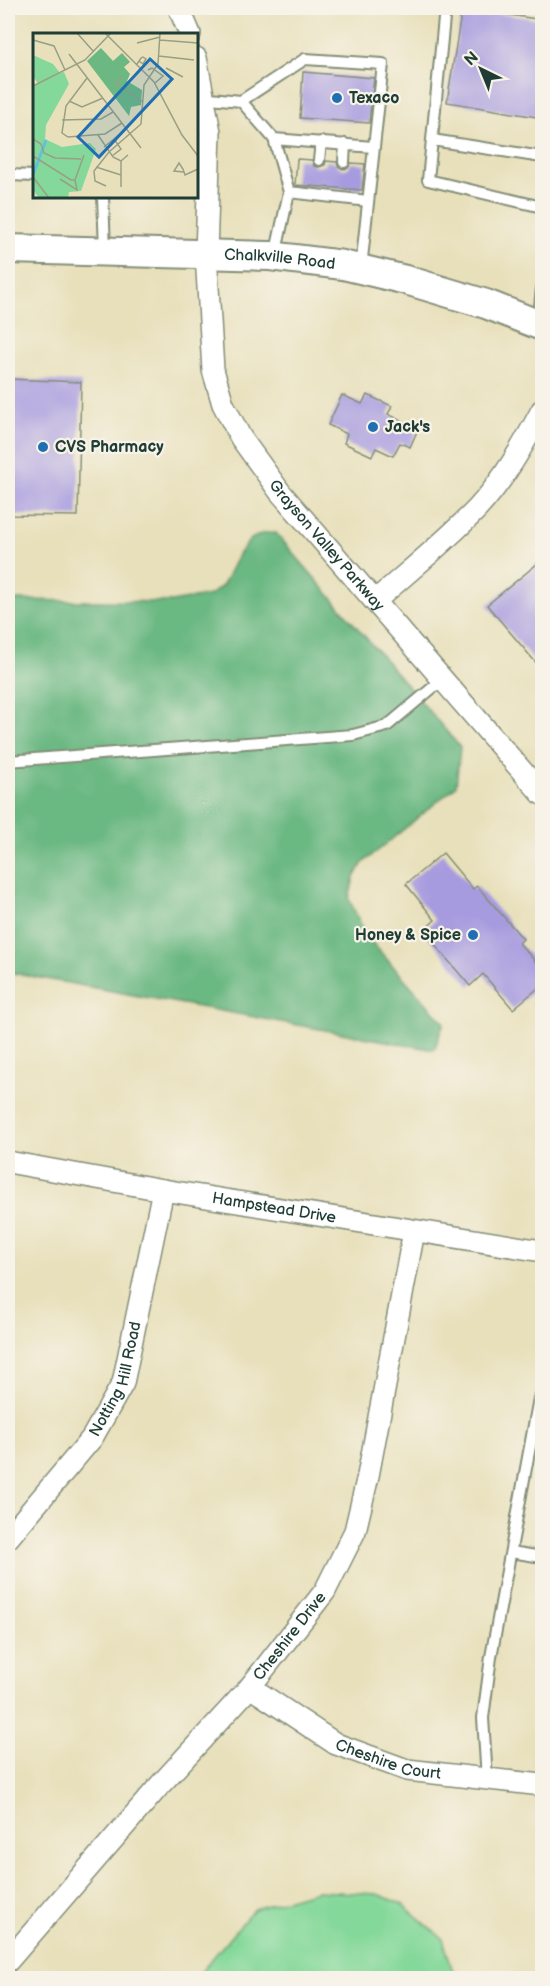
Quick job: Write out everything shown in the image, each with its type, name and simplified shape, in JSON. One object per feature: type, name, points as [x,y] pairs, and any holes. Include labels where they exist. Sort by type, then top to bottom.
[{"type":"main road","name":"Chalkville Road","points":[[8,249],[275,256],[343,265],[486,304],[540,325]]},
{"type":"street","points":[[179,8],[190,33]]},
{"type":"street","name":"Grayson Valley Parkway","points":[[198,78],[200,97],[210,132],[206,254],[213,370],[223,404],[241,438],[280,492],[543,794]]},
{"type":"street","points":[[375,601],[447,538],[478,507],[508,468],[543,410]]},
{"type":"street","name":"Hampstead Drive","points":[[8,1162],[163,1190],[543,1251]]},
{"type":"street","name":"Notting Hill Road","points":[[8,1538],[92,1438],[123,1383],[163,1190]]},
{"type":"street","name":"Cheshire Drive","points":[[8,1961],[160,1785],[250,1687],[325,1591],[355,1531],[368,1476],[414,1231]]},
{"type":"street","name":"Cheshire Court","points":[[250,1687],[336,1744],[407,1770],[543,1785]]},
{"type":"lane","points":[[445,8],[428,180],[543,207]]},
{"type":"lane","points":[[200,97],[241,101],[305,59],[383,64],[361,269]]},
{"type":"lane","points":[[241,101],[274,139],[289,192],[275,256]]},
{"type":"lane","points":[[274,139],[373,147]]},
{"type":"lane","points":[[432,140],[543,157]]},
{"type":"lane","points":[[319,160],[321,142]]},
{"type":"lane","points":[[344,162],[345,144]]},
{"type":"lane","points":[[8,177],[10,175],[33,176]]},
{"type":"lane","points":[[289,192],[340,193],[368,201]]},
{"type":"lane","points":[[103,198],[105,251]]},
{"type":"lane","points":[[540,325],[543,288]]},
{"type":"lane","points":[[8,760],[353,735],[387,726],[443,679]]},
{"type":"lane","points":[[487,1779],[483,1718],[539,1398]]},
{"type":"lane","points":[[511,1552],[543,1557]]},
{"type":"green space","points":[[263,533],[276,533],[460,747],[456,786],[363,863],[354,877],[349,899],[367,937],[444,1023],[434,1050],[8,972],[8,600],[172,602],[210,595],[223,585],[239,553],[251,539]]},
{"type":"green space","points":[[317,1891],[377,1894],[402,1904],[443,1939],[455,1978],[196,1978],[254,1909]]},
{"type":"building","points":[[462,8],[543,20],[543,118],[447,102]]},
{"type":"building","name":"Texaco","points":[[303,72],[374,78],[369,123],[300,118]]},
{"type":"building","points":[[297,159],[312,160],[314,166],[319,167],[325,165],[326,161],[337,162],[338,166],[343,169],[348,168],[351,163],[365,164],[362,190],[295,185]]},
{"type":"building","name":"CVS Pharmacy","points":[[8,379],[81,382],[78,516],[8,515]]},
{"type":"building","name":"Jack's","points":[[342,395],[362,404],[367,395],[392,406],[388,414],[418,429],[410,447],[400,443],[393,456],[376,448],[372,456],[344,443],[347,434],[328,425]]},
{"type":"building","points":[[543,559],[543,671],[487,605]]},
{"type":"building","name":"Honey & Spice","points":[[443,853],[473,889],[477,886],[523,939],[519,943],[543,970],[543,984],[513,1009],[483,974],[470,986],[423,931],[435,920],[406,884]]},
{"type":"place","name":"Texaco","points":[[337,98]]},
{"type":"place","name":"Jack's","points":[[373,427]]},
{"type":"place","name":"CVS Pharmacy","points":[[43,447]]},
{"type":"place","name":"Honey & Spice","points":[[473,935]]}]
